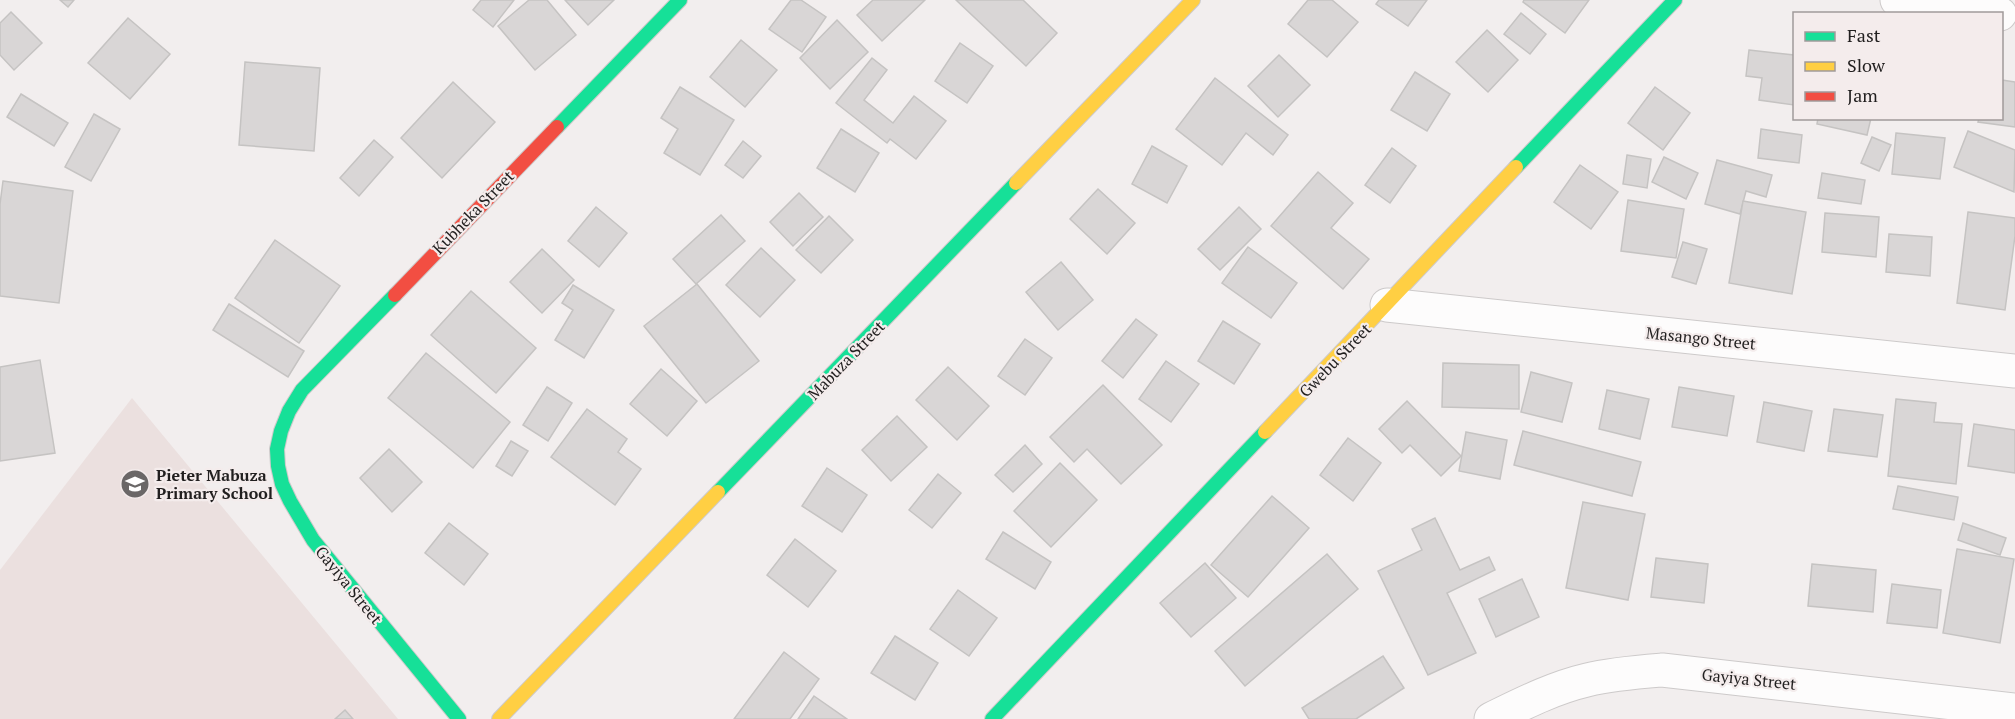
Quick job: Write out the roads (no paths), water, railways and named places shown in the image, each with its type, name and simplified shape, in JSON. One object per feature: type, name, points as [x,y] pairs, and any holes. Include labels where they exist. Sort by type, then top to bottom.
[{"type":"street","name":"Kubheka Street","points":[[279,433],[288,409],[302,390],[680,0]]},
{"type":"street","name":"Mabuza Street","points":[[499,719],[1193,0]]},
{"type":"street","name":"Gwebu Street","points":[[992,719],[1676,0]]},
{"type":"street","points":[[1897,0],[1986,12]]},
{"type":"street","name":"Masango Street","points":[[1387,305],[2015,371]]},
{"type":"street","name":"Gayiya Street","points":[[279,433],[276,450],[278,468],[284,489],[295,513],[313,540],[459,719]]},
{"type":"street","name":"Gayiya Street","points":[[1491,719],[1543,694],[1586,680],[1625,673],[1662,670],[2015,710]]},
{"type":"place","name":"Pieter Mabuza Primary School","points":[[135,484]]}]
